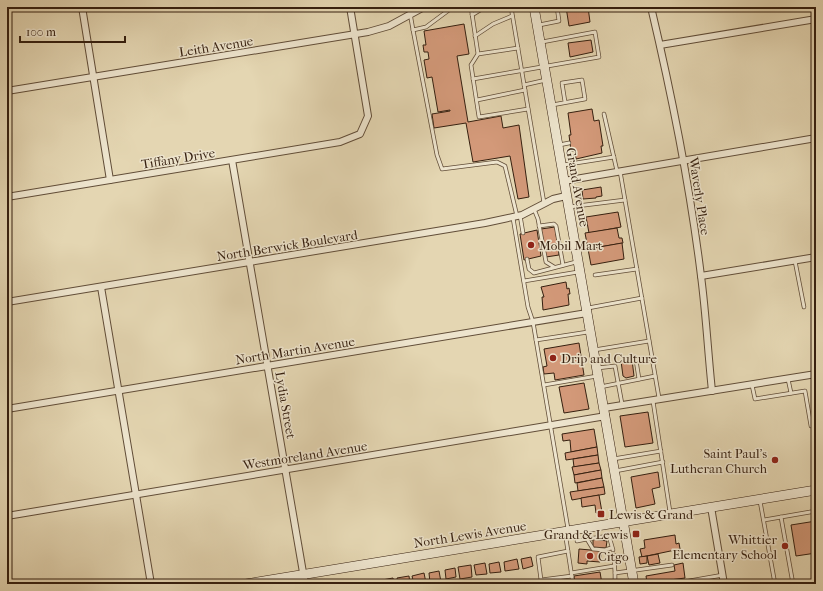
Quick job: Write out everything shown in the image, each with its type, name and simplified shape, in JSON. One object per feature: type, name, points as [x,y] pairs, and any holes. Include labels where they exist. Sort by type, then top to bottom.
[{"type":"main road","name":"Grand Avenue","points":[[534,7],[568,208],[616,471],[634,584]]},
{"type":"main road","name":"North Lewis Avenue","points":[[246,584],[816,490]]},
{"type":"street","points":[[82,7],[110,180]]},
{"type":"street","points":[[350,7],[354,34]]},
{"type":"street","name":"Leith Avenue","points":[[7,91],[354,34],[389,26],[410,16],[424,7]]},
{"type":"street","name":"Waverly Place","points":[[651,7],[683,160],[701,276],[712,391]]},
{"type":"street","points":[[660,45],[816,19]]},
{"type":"street","name":"Tiffany Drive","points":[[7,197],[352,139],[360,134],[368,116],[354,34]]},
{"type":"street","points":[[564,181],[816,138]]},
{"type":"street","name":"Lydia Street","points":[[232,160],[305,584]]},
{"type":"street","name":"North Berwick Boulevard","points":[[7,302],[486,223],[516,216],[553,199],[566,196]]},
{"type":"street","points":[[701,276],[816,257]]},
{"type":"street","points":[[101,287],[151,584]]},
{"type":"street","name":"North Martin Avenue","points":[[7,409],[533,322],[587,311]]},
{"type":"street","name":"Westmoreland Avenue","points":[[7,516],[551,426],[605,412],[622,404],[816,374]]},
{"type":"street","points":[[711,507],[724,584]]},
{"type":"lane","points":[[409,7],[436,155],[442,169],[497,162],[506,166],[516,216],[528,307],[533,322],[551,426],[567,531],[568,551],[573,584]]},
{"type":"lane","points":[[413,30],[426,27],[453,7]]},
{"type":"lane","points":[[471,7],[478,54],[471,65],[479,116],[528,109]]},
{"type":"lane","points":[[472,15],[485,7]]},
{"type":"lane","points":[[511,7],[544,203]]},
{"type":"lane","points":[[537,26],[559,22],[557,7]]},
{"type":"lane","points":[[475,36],[493,24],[512,16]]},
{"type":"lane","points":[[473,79],[522,72],[600,57],[595,32],[540,43]]},
{"type":"lane","points":[[478,54],[518,48]]},
{"type":"lane","points":[[524,85],[546,80]]},
{"type":"lane","points":[[550,105],[585,99],[582,80],[562,83],[565,102]]},
{"type":"lane","points":[[476,100],[525,90]]},
{"type":"lane","points":[[604,114],[609,143],[625,200],[637,268],[655,376],[661,451],[671,514]]},
{"type":"lane","points":[[557,145],[569,143]]},
{"type":"lane","points":[[561,165],[614,157]]},
{"type":"lane","points":[[568,208],[625,200]]},
{"type":"lane","points":[[534,209],[546,262],[554,267]]},
{"type":"lane","points":[[516,216],[523,233]]},
{"type":"lane","points":[[539,226],[554,224],[556,226],[563,265]]},
{"type":"lane","points":[[527,259],[529,269],[534,273],[578,262]]},
{"type":"lane","points":[[796,261],[804,307]]},
{"type":"lane","points":[[595,275],[637,268]]},
{"type":"lane","points":[[524,282],[580,272]]},
{"type":"lane","points":[[587,311],[642,298]]},
{"type":"lane","points":[[536,340],[591,332]]},
{"type":"lane","points":[[594,350],[649,341]]},
{"type":"lane","points":[[639,379],[636,360],[652,358]]},
{"type":"lane","points":[[544,385],[598,372],[615,366],[622,404]]},
{"type":"lane","points":[[600,387],[655,376]]},
{"type":"lane","points":[[788,379],[790,393]]},
{"type":"lane","points":[[752,384],[755,399],[805,391],[810,426],[816,426]]},
{"type":"lane","points":[[613,459],[661,451]]},
{"type":"lane","points":[[616,471],[663,462]]},
{"type":"lane","points":[[760,499],[775,584]]},
{"type":"lane","points":[[764,520],[816,510]]},
{"type":"lane","points":[[782,517],[793,584]]},
{"type":"lane","points":[[577,541],[587,539],[608,535],[611,549],[593,549],[587,539],[584,528]]},
{"type":"lane","points":[[568,551],[538,557],[541,580],[614,566]]},
{"type":"lane","points":[[612,556],[615,584]]},
{"type":"lane","points":[[615,573],[632,572],[672,565]]},
{"type":"lane","points":[[688,584],[690,581],[722,575]]},
{"type":"building","points":[[566,7],[588,7],[590,22],[569,26]]},
{"type":"building","points":[[464,24],[469,54],[457,56],[468,122],[501,116],[503,128],[519,125],[529,197],[518,199],[510,156],[473,162],[466,123],[434,128],[432,114],[450,110],[438,112],[432,77],[427,78],[424,60],[429,59],[428,52],[424,52],[423,45],[426,45],[424,31]]},
{"type":"building","points":[[591,40],[593,52],[570,57],[568,43]]},
{"type":"building","points":[[592,109],[594,121],[599,120],[603,146],[601,146],[602,153],[576,159],[575,151],[571,151],[569,135],[571,135],[568,113]]},
{"type":"building","points":[[601,187],[602,196],[583,199],[582,190]]},
{"type":"building","points":[[618,212],[621,227],[589,233],[586,217]]},
{"type":"building","points":[[555,227],[559,255],[546,257],[541,229]]},
{"type":"building","points":[[617,228],[619,238],[622,238],[623,243],[588,249],[585,233]]},
{"type":"building","name":"Mobil Mart","points":[[537,230],[541,256],[524,260],[520,234]]},
{"type":"building","points":[[622,243],[624,259],[591,265],[588,249]]},
{"type":"building","points":[[566,282],[567,289],[569,288],[570,294],[568,294],[569,305],[543,310],[542,297],[544,297],[541,287]]},
{"type":"building","points":[[579,343],[584,375],[555,380],[554,373],[544,374],[543,367],[547,366],[544,349]]},
{"type":"building","points":[[632,360],[634,376],[626,378],[623,376],[621,361]]},
{"type":"building","points":[[584,383],[589,409],[564,413],[559,387]]},
{"type":"building","points":[[648,412],[653,443],[625,447],[620,416]]},
{"type":"building","points":[[594,429],[597,447],[571,452],[570,440],[563,441],[562,434]]},
{"type":"building","points":[[597,447],[598,455],[566,460],[565,453]]},
{"type":"building","points":[[598,455],[599,463],[574,467],[573,459]]},
{"type":"building","points":[[599,463],[601,470],[574,475],[572,467]]},
{"type":"building","points":[[601,470],[602,478],[575,483],[574,475]]},
{"type":"building","points":[[658,472],[660,487],[652,489],[655,504],[636,508],[631,477]]},
{"type":"building","points":[[602,478],[604,487],[578,491],[577,483]]},
{"type":"building","points":[[604,487],[605,494],[572,500],[570,492]]},
{"type":"building","points":[[599,495],[602,512],[596,513],[595,505],[582,507],[581,498]]},
{"type":"building","points":[[816,521],[816,553],[796,556],[791,525]]},
{"type":"building","points":[[675,535],[676,544],[679,543],[680,549],[642,557],[640,549],[645,548],[644,540]]},
{"type":"building","name":"Citgo","points":[[593,539],[607,541],[606,548],[593,547]]},
{"type":"building","name":"Citgo","points":[[579,549],[602,551],[600,562],[587,561],[587,564],[578,563]]},
{"type":"building","points":[[658,554],[660,563],[649,565],[647,556]]},
{"type":"building","points":[[647,556],[647,563],[640,564],[639,557]]},
{"type":"building","points":[[531,557],[533,566],[523,569],[521,559]]},
{"type":"building","points":[[517,559],[519,569],[505,571],[504,562]]},
{"type":"building","points":[[816,559],[816,582],[815,582],[812,560]]},
{"type":"building","points":[[499,562],[501,572],[490,573],[489,564]]},
{"type":"building","points":[[485,563],[487,574],[476,575],[474,565]]},
{"type":"building","points":[[683,563],[685,578],[647,583],[646,576],[675,571],[674,565]]},
{"type":"building","points":[[471,565],[472,577],[460,579],[458,567]]},
{"type":"building","points":[[455,568],[456,577],[446,579],[445,570]]},
{"type":"building","points":[[439,571],[441,582],[430,583],[429,573]]},
{"type":"building","points":[[600,572],[602,584],[575,584],[574,576]]},
{"type":"building","points":[[424,573],[426,583],[414,584],[412,576]]},
{"type":"building","points":[[409,576],[410,584],[398,584],[397,578]]},
{"type":"building","points":[[393,578],[394,584],[382,584],[382,580]]},
{"type":"place","name":"Mobil Mart","points":[[531,245]]},
{"type":"place","name":"Drip and Culture","points":[[553,358]]},
{"type":"place","name":"Saint Paul's Lutheran Church","points":[[775,460]]},
{"type":"place","name":"Lewis & Grand","points":[[601,514]]},
{"type":"place","name":"Grand & Lewis","points":[[636,534]]},
{"type":"place","name":"Whittier Elementary School","points":[[785,546]]},
{"type":"place","name":"Citgo","points":[[590,556]]}]
